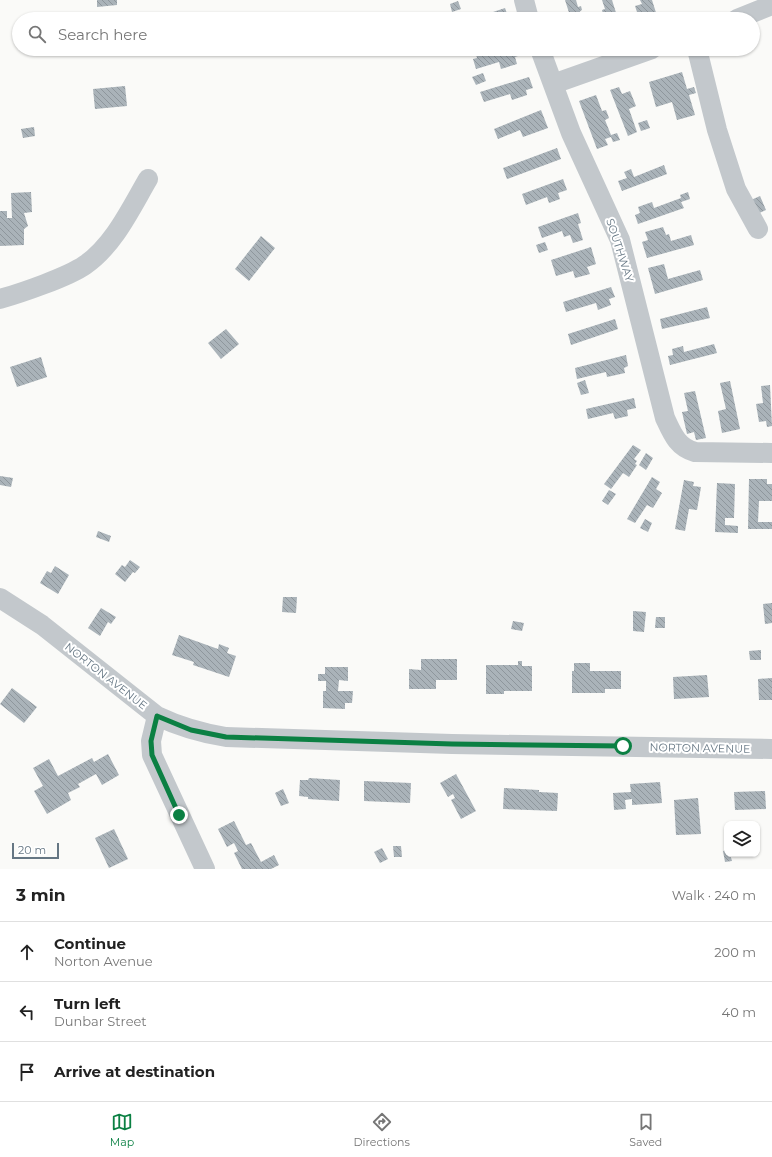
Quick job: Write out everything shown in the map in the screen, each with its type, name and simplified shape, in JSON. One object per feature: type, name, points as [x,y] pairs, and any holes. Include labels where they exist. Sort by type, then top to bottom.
[{"type":"street","points":[[524,0],[527,12]]},
{"type":"street","points":[[754,12],[772,5]]},
{"type":"street","name":"SOUTHWAY","points":[[543,56],[583,161],[620,240],[665,418],[676,440],[690,451],[707,454],[772,452]]},
{"type":"street","points":[[553,84],[632,56]]},
{"type":"street","points":[[699,56],[717,130],[736,189],[758,229]]},
{"type":"street","points":[[0,299],[74,272],[86,265],[111,238],[148,179]]},
{"type":"street","name":"NORTON AVENUE","points":[[0,598],[42,626],[157,716],[191,730],[226,737],[452,744],[772,749]]},
{"type":"street","points":[[157,716],[151,741],[152,755],[205,869]]},
{"type":"building","points":[[97,0],[117,0],[117,5],[97,7]]},
{"type":"building","points":[[565,0],[576,0],[578,7],[581,6],[582,10],[580,12],[569,12]]},
{"type":"building","points":[[602,0],[612,0],[616,12],[602,12],[602,10],[605,9]]},
{"type":"building","points":[[640,0],[652,0],[656,12],[637,12],[635,6],[642,4]]},
{"type":"building","points":[[458,1],[461,9],[452,12],[450,4]]},
{"type":"building","points":[[505,8],[506,12],[493,12]]},
{"type":"building","points":[[476,56],[518,56],[515,57],[517,64],[501,69],[499,62],[476,69],[473,59],[477,58]]},
{"type":"building","points":[[682,72],[687,89],[694,87],[696,93],[689,95],[695,115],[677,120],[672,102],[656,107],[649,82]]},
{"type":"building","points":[[483,73],[486,81],[476,85],[472,77]]},
{"type":"building","points":[[529,77],[533,88],[526,90],[527,95],[512,100],[510,94],[484,102],[480,92]]},
{"type":"building","points":[[125,86],[127,106],[95,109],[93,89]]},
{"type":"building","points":[[619,87],[622,94],[630,91],[636,106],[629,109],[637,132],[628,136],[610,90]]},
{"type":"building","points":[[596,95],[602,111],[606,110],[609,118],[605,120],[611,135],[617,133],[620,140],[613,142],[611,137],[605,139],[608,145],[597,149],[579,101]]},
{"type":"building","points":[[541,110],[548,128],[523,137],[520,130],[498,139],[494,129]]},
{"type":"building","points":[[647,120],[650,128],[641,131],[638,123]]},
{"type":"building","points":[[34,127],[35,136],[23,138],[21,129]]},
{"type":"building","points":[[557,148],[561,159],[507,179],[503,168]]},
{"type":"building","points":[[664,165],[667,174],[622,191],[618,181],[627,178],[624,172],[631,169],[634,177]]},
{"type":"building","points":[[563,179],[567,190],[558,193],[560,199],[549,203],[547,197],[526,205],[522,194]]},
{"type":"building","points":[[31,192],[32,212],[24,213],[28,226],[24,229],[24,245],[0,246],[0,211],[7,211],[7,218],[12,218],[11,193]]},
{"type":"building","points":[[688,192],[690,199],[681,202],[684,208],[638,224],[635,215],[640,213],[638,207],[652,202],[654,208],[681,198],[680,195]]},
{"type":"building","points":[[760,196],[766,210],[757,214],[751,200]]},
{"type":"building","points":[[578,213],[581,223],[578,224],[583,240],[573,243],[570,235],[564,237],[562,231],[542,238],[538,227]]},
{"type":"building","points":[[663,227],[666,235],[669,234],[671,241],[691,235],[694,245],[647,258],[642,242],[648,240],[645,232]]},
{"type":"building","points":[[261,236],[275,248],[249,281],[235,269]]},
{"type":"building","points":[[545,242],[548,250],[539,253],[536,245]]},
{"type":"building","points":[[591,247],[596,264],[587,267],[590,274],[575,278],[573,271],[556,276],[551,260]]},
{"type":"building","points":[[664,264],[668,279],[700,270],[703,280],[655,294],[648,268]]},
{"type":"building","points":[[611,287],[615,297],[609,299],[611,305],[598,310],[596,303],[566,312],[563,302]]},
{"type":"building","points":[[707,307],[710,318],[662,329],[660,319]]},
{"type":"building","points":[[615,319],[618,329],[571,345],[568,334]]},
{"type":"building","points":[[226,329],[239,344],[221,359],[208,343]]},
{"type":"building","points":[[714,344],[717,353],[670,365],[668,356],[673,355],[672,349],[683,346],[684,352]]},
{"type":"building","points":[[626,355],[628,366],[624,368],[625,373],[607,377],[606,372],[577,379],[575,368]]},
{"type":"building","points":[[41,357],[47,377],[17,387],[10,367]]},
{"type":"building","points":[[585,380],[589,393],[581,395],[577,383]]},
{"type":"building","points":[[730,381],[740,429],[722,433],[718,411],[726,409],[720,383]]},
{"type":"building","points":[[770,385],[772,426],[767,427],[766,421],[759,422],[756,404],[763,403],[761,386]]},
{"type":"building","points":[[695,391],[706,438],[696,440],[694,432],[687,434],[682,412],[688,411],[684,393]]},
{"type":"building","points":[[634,398],[636,408],[627,410],[628,416],[615,419],[613,413],[588,419],[586,409]]},
{"type":"building","points":[[633,445],[641,450],[634,459],[637,461],[635,464],[637,465],[629,477],[623,473],[611,489],[604,484]]},
{"type":"building","points":[[646,453],[653,458],[646,470],[639,465]]},
{"type":"building","points":[[0,476],[13,478],[11,487],[0,485]]},
{"type":"building","points":[[652,477],[660,482],[656,489],[662,493],[653,508],[647,505],[635,523],[627,519]]},
{"type":"building","points":[[749,479],[767,479],[767,484],[772,484],[772,501],[759,501],[758,522],[772,522],[772,529],[748,529]]},
{"type":"building","points":[[684,480],[694,482],[693,486],[701,487],[697,510],[689,509],[685,531],[675,529]]},
{"type":"building","points":[[717,483],[735,484],[734,518],[725,518],[725,525],[738,526],[738,533],[715,532]]},
{"type":"building","points":[[609,490],[616,494],[608,505],[602,501]]},
{"type":"building","points":[[645,519],[652,523],[648,532],[640,528]]},
{"type":"building","points":[[98,531],[111,536],[109,542],[96,537]]},
{"type":"building","points":[[130,560],[140,567],[135,573],[133,572],[125,582],[115,574],[122,565],[125,567]]},
{"type":"building","points":[[55,566],[69,575],[58,594],[40,583],[47,571],[51,573]]},
{"type":"building","points":[[283,597],[297,597],[296,613],[282,612]]},
{"type":"building","points":[[772,603],[772,623],[765,624],[763,604]]},
{"type":"building","points":[[101,608],[116,617],[111,624],[108,622],[100,636],[88,628]]},
{"type":"building","points":[[633,611],[646,612],[644,632],[633,631]]},
{"type":"building","points":[[656,617],[665,617],[665,628],[655,628]]},
{"type":"building","points":[[513,621],[524,623],[522,631],[511,629]]},
{"type":"building","points":[[179,635],[218,649],[219,644],[229,648],[227,653],[236,656],[229,677],[193,665],[194,662],[172,655]]},
{"type":"building","points":[[761,650],[761,660],[750,660],[749,651]]},
{"type":"building","points":[[421,659],[457,659],[457,680],[436,680],[436,689],[409,689],[409,669],[421,670]]},
{"type":"building","points":[[518,661],[522,661],[522,666],[532,666],[532,691],[504,691],[504,694],[486,694],[486,665],[518,665]]},
{"type":"building","points":[[574,663],[590,663],[590,671],[621,671],[621,689],[605,689],[605,693],[572,693],[572,671],[574,671]]},
{"type":"building","points":[[325,667],[348,667],[348,681],[339,680],[338,691],[353,691],[352,703],[345,703],[345,709],[323,708],[323,691],[326,691],[326,681],[318,681],[318,674],[325,674]]},
{"type":"building","points":[[707,675],[709,697],[674,699],[673,677]]},
{"type":"building","points":[[772,678],[772,700],[759,700],[758,679]]},
{"type":"building","points":[[12,688],[37,707],[24,723],[0,704]]},
{"type":"building","points":[[108,754],[119,775],[102,785],[96,774],[78,784],[80,787],[68,793],[71,800],[47,814],[34,791],[43,786],[33,768],[49,759],[58,776],[92,758],[94,762]]},
{"type":"building","points":[[456,774],[476,811],[461,819],[451,800],[455,798],[453,794],[448,797],[440,783]]},
{"type":"building","points":[[309,778],[340,780],[339,801],[308,799],[308,797],[299,796],[300,780],[308,780]]},
{"type":"building","points":[[364,781],[411,783],[410,803],[364,801]]},
{"type":"building","points":[[660,782],[662,803],[632,805],[632,799],[625,800],[626,809],[614,810],[613,793],[631,792],[630,784]]},
{"type":"building","points":[[504,788],[539,790],[539,792],[558,793],[557,811],[503,809]]},
{"type":"building","points":[[283,789],[289,803],[281,806],[275,793]]},
{"type":"building","points":[[765,791],[766,809],[735,810],[734,792]]},
{"type":"building","points":[[698,798],[701,834],[676,835],[674,800]]},
{"type":"building","points":[[234,821],[246,845],[251,843],[261,862],[274,855],[279,865],[271,869],[242,869],[234,853],[238,851],[234,843],[227,847],[218,829]]},
{"type":"building","points":[[114,829],[128,859],[109,868],[95,838]]},
{"type":"building","points":[[393,846],[401,846],[402,857],[394,857]]},
{"type":"building","points":[[382,848],[388,859],[380,863],[374,852]]},
{"type":"building","points":[[724,857],[731,857],[732,861],[725,862]]},
{"type":"route","points":[[179,815],[154,761],[150,748],[157,716],[191,730],[226,737],[452,744],[623,746]]}]
